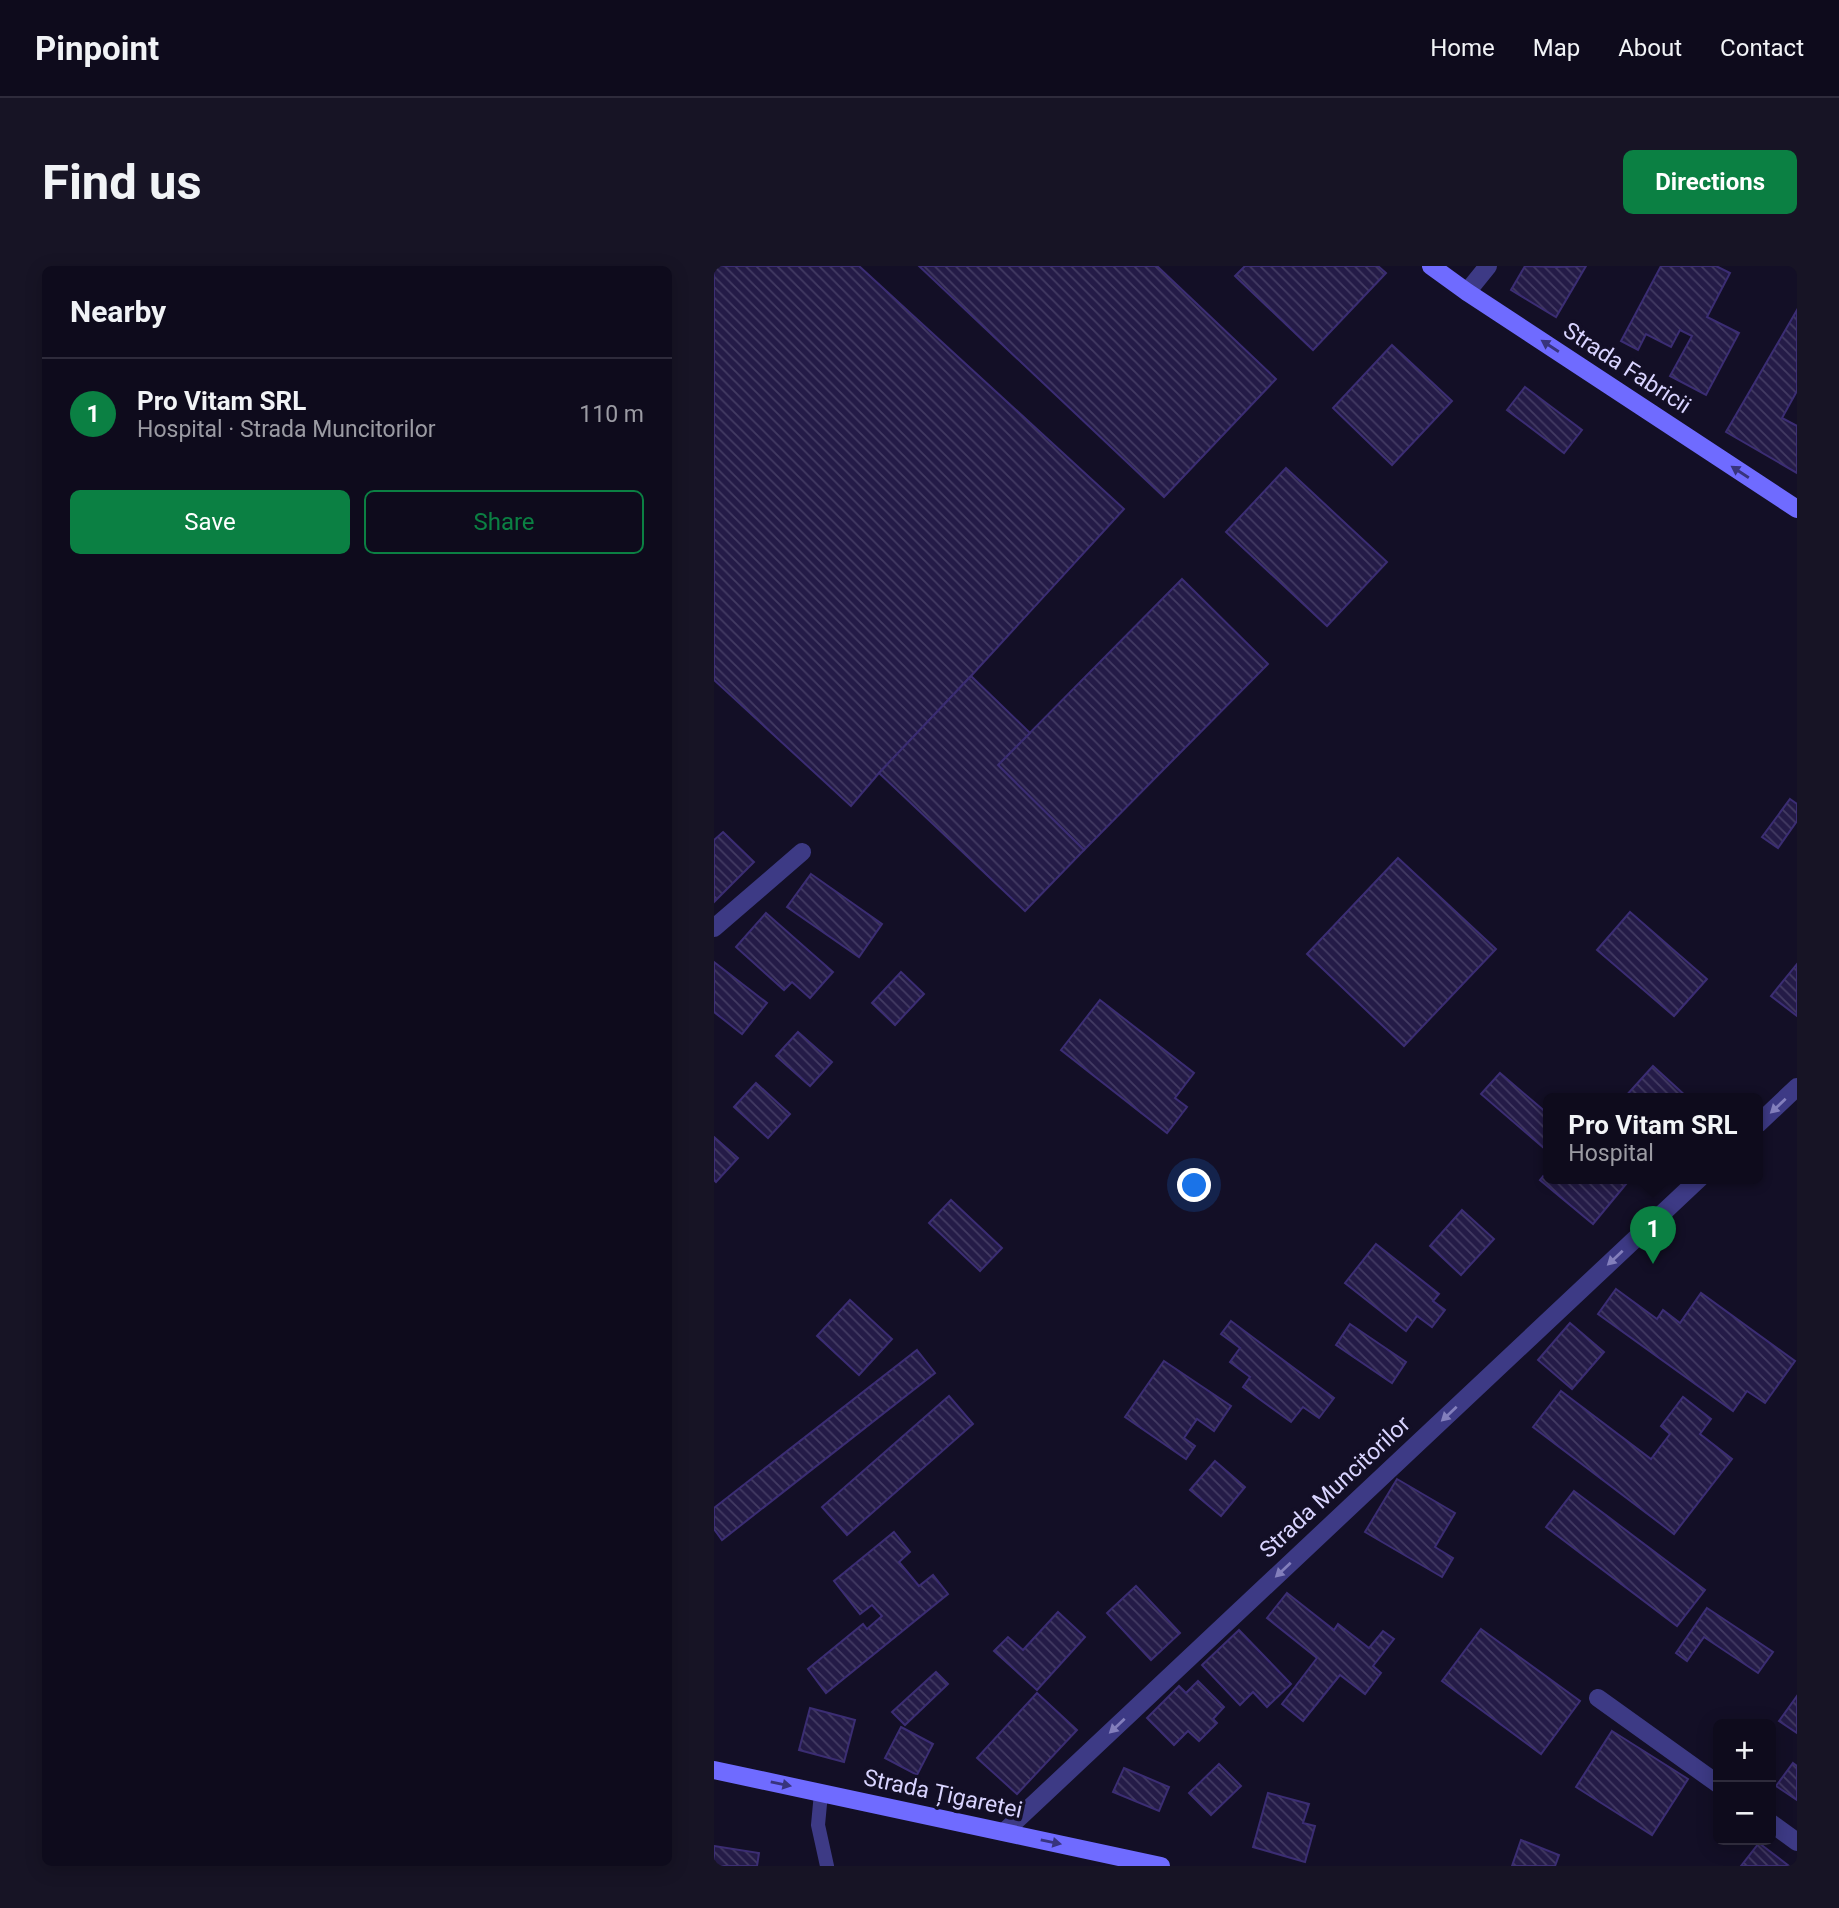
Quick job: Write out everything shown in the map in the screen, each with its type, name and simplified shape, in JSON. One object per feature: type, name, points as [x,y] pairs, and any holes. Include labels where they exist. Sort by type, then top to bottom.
[{"type":"main road","name":"Strada Fabricii","points":[[1431,266],[1797,509]]},
{"type":"main road","name":"Strada Țigaretei","points":[[714,1770],[1161,1866]]},
{"type":"street","points":[[1467,292],[1488,266]]},
{"type":"street","points":[[714,928],[802,852]]},
{"type":"street","points":[[1763,1119],[1797,1087]]},
{"type":"street","name":"Strada Muncitorilor","points":[[1004,1832],[1694,1184]]},
{"type":"street","points":[[1598,1698],[1715,1782]]},
{"type":"street","points":[[1776,1826],[1797,1842]]},
{"type":"lane","points":[[821,1793],[818,1825],[827,1866]]},
{"type":"building","points":[[714,266],[859,266],[1124,509],[851,806],[714,680]]},
{"type":"building","points":[[919,266],[1157,266],[1276,379],[1164,497]]},
{"type":"building","points":[[1245,266],[1378,266],[1386,273],[1313,350],[1235,276]]},
{"type":"building","points":[[1525,266],[1586,266],[1556,317],[1511,290]]},
{"type":"building","points":[[1661,266],[1716,266],[1730,273],[1707,317],[1739,333],[1706,395],[1670,376],[1692,336],[1680,330],[1671,347],[1646,334],[1638,350],[1621,341]]},
{"type":"building","points":[[1797,310],[1797,391],[1782,418],[1797,426],[1797,473],[1726,432]]},
{"type":"building","points":[[1392,345],[1452,401],[1392,465],[1333,408]]},
{"type":"building","points":[[1525,387],[1582,430],[1564,453],[1507,410]]},
{"type":"building","points":[[1286,468],[1387,562],[1327,626],[1226,532]]},
{"type":"building","points":[[1182,579],[1268,664],[1084,850],[998,765]]},
{"type":"building","points":[[971,676],[1030,733],[998,765],[1084,850],[1025,911],[879,773]]},
{"type":"building","points":[[1790,799],[1797,804],[1797,821],[1778,848],[1762,837]]},
{"type":"building","points":[[723,832],[754,862],[714,902],[714,840]]},
{"type":"building","points":[[1398,858],[1496,949],[1404,1046],[1307,954]]},
{"type":"building","points":[[811,874],[882,924],[859,957],[787,907]]},
{"type":"building","points":[[1630,912],[1707,979],[1674,1016],[1597,950]]},
{"type":"building","points":[[766,913],[833,972],[810,998],[792,982],[784,990],[736,947]]},
{"type":"building","points":[[714,962],[767,1003],[742,1034],[714,1012]]},
{"type":"building","points":[[1797,964],[1797,1016],[1771,996]]},
{"type":"building","points":[[901,972],[924,994],[895,1025],[872,1003]]},
{"type":"building","points":[[1100,1000],[1194,1073],[1175,1098],[1187,1107],[1167,1133],[1061,1050]]},
{"type":"building","points":[[798,1032],[832,1062],[810,1086],[776,1056]]},
{"type":"building","points":[[1653,1066],[1683,1093],[1629,1093]]},
{"type":"building","points":[[1500,1073],[1543,1110],[1543,1147],[1481,1094]]},
{"type":"building","points":[[756,1083],[790,1114],[768,1138],[734,1107]]},
{"type":"building","points":[[714,1137],[738,1158],[716,1182],[714,1180]]},
{"type":"building","points":[[1545,1184],[1626,1184],[1593,1224]]},
{"type":"building","points":[[951,1200],[1002,1248],[980,1271],[929,1223]]},
{"type":"building","points":[[1462,1210],[1494,1239],[1461,1275],[1430,1246]]},
{"type":"building","points":[[1376,1244],[1439,1294],[1433,1301],[1445,1310],[1432,1327],[1417,1316],[1406,1331],[1345,1283]]},
{"type":"building","points":[[1616,1289],[1657,1319],[1663,1310],[1680,1323],[1701,1293],[1795,1361],[1765,1403],[1747,1391],[1733,1411],[1598,1314]]},
{"type":"building","points":[[850,1300],[892,1339],[859,1375],[817,1336]]},
{"type":"building","points":[[1231,1321],[1334,1398],[1319,1418],[1303,1407],[1291,1422],[1243,1387],[1250,1377],[1230,1362],[1240,1348],[1221,1334]]},
{"type":"building","points":[[1570,1323],[1604,1352],[1572,1389],[1538,1360]]},
{"type":"building","points":[[1350,1324],[1406,1362],[1392,1383],[1336,1345]]},
{"type":"building","points":[[917,1350],[935,1373],[722,1540],[714,1529],[714,1508]]},
{"type":"building","points":[[1164,1361],[1231,1406],[1214,1431],[1197,1419],[1184,1438],[1195,1446],[1186,1459],[1125,1417]]},
{"type":"building","points":[[1561,1391],[1651,1459],[1670,1434],[1661,1426],[1683,1397],[1711,1419],[1700,1434],[1732,1459],[1674,1534],[1533,1427]]},
{"type":"building","points":[[949,1396],[973,1424],[847,1535],[822,1507]]},
{"type":"building","points":[[1215,1461],[1245,1487],[1221,1516],[1190,1490]]},
{"type":"building","points":[[1397,1479],[1455,1513],[1435,1547],[1453,1558],[1442,1577],[1365,1532]]},
{"type":"building","points":[[1574,1491],[1705,1590],[1677,1626],[1546,1527]]},
{"type":"building","points":[[894,1532],[910,1552],[899,1562],[919,1586],[933,1575],[948,1594],[826,1693],[808,1669],[863,1624],[867,1629],[882,1616],[872,1605],[860,1614],[834,1581]]},
{"type":"building","points":[[1136,1586],[1180,1633],[1151,1660],[1107,1613]]},
{"type":"building","points":[[1287,1593],[1334,1630],[1338,1624],[1369,1648],[1383,1631],[1394,1639],[1373,1666],[1381,1673],[1365,1694],[1340,1675],[1303,1721],[1282,1704],[1317,1658],[1267,1618]]},
{"type":"building","points":[[1707,1608],[1773,1652],[1758,1673],[1704,1637],[1687,1661],[1676,1653]]},
{"type":"building","points":[[1058,1612],[1085,1637],[1037,1690],[994,1651],[1008,1637],[1023,1650]]},
{"type":"building","points":[[1481,1629],[1580,1701],[1541,1754],[1442,1681]]},
{"type":"building","points":[[1239,1630],[1291,1684],[1267,1707],[1253,1692],[1240,1705],[1202,1665]]},
{"type":"building","points":[[936,1672],[948,1684],[905,1725],[892,1712]]},
{"type":"building","points":[[1198,1681],[1224,1707],[1213,1719],[1217,1723],[1199,1741],[1188,1731],[1174,1745],[1147,1718],[1179,1686],[1186,1693]]},
{"type":"building","points":[[1037,1693],[1077,1730],[1017,1794],[977,1758]]},
{"type":"building","points":[[1797,1696],[1797,1733],[1779,1721]]},
{"type":"building","points":[[810,1708],[855,1720],[844,1762],[799,1750]]},
{"type":"building","points":[[901,1727],[933,1744],[917,1775],[885,1758]]},
{"type":"building","points":[[1612,1731],[1688,1779],[1652,1835],[1576,1787]]},
{"type":"building","points":[[1793,1763],[1797,1766],[1797,1800],[1776,1786]]},
{"type":"building","points":[[1219,1764],[1241,1786],[1211,1815],[1189,1793]]},
{"type":"building","points":[[1124,1768],[1169,1787],[1159,1811],[1113,1792]]},
{"type":"building","points":[[1268,1793],[1309,1804],[1303,1823],[1315,1826],[1305,1862],[1253,1847]]},
{"type":"building","points":[[1521,1840],[1559,1855],[1555,1866],[1512,1866]]},
{"type":"building","points":[[1757,1845],[1762,1845],[1789,1866],[1741,1866]]},
{"type":"building","points":[[714,1846],[759,1853],[757,1866],[714,1866]]},
{"type":"place","name":"Pro Vitam SRL","points":[[1653,1264]]}]
